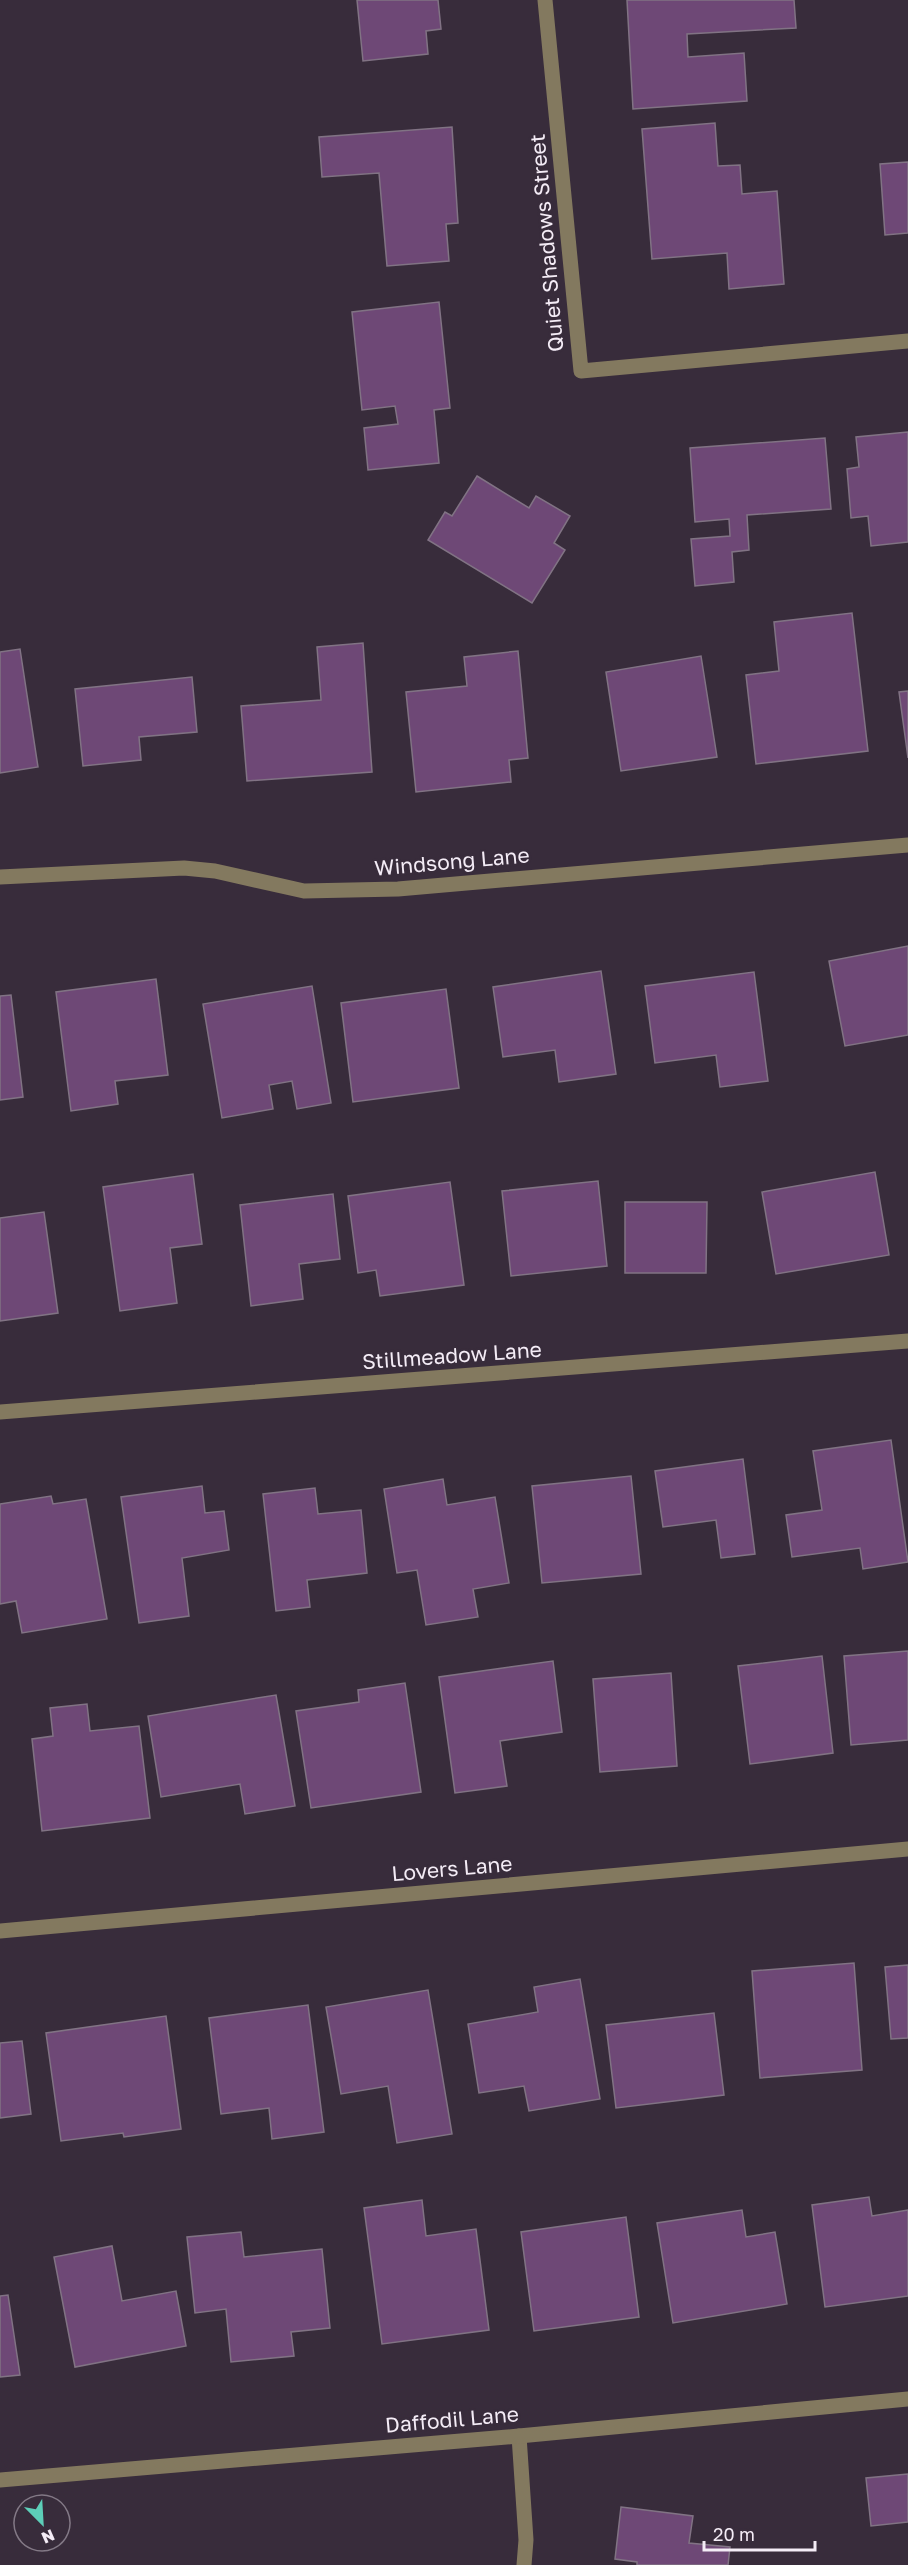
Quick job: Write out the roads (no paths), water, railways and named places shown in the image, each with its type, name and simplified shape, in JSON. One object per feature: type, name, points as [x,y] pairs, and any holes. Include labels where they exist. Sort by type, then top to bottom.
[{"type":"street","name":"Quiet Shadows Street","points":[[545,0],[581,371],[908,341]]},
{"type":"street","name":"Windsong Lane","points":[[0,878],[184,868],[215,871],[304,891],[337,892],[398,889],[908,845]]},
{"type":"street","name":"Stillmeadow Lane","points":[[0,1412],[908,1341]]},
{"type":"street","name":"Lovers Lane","points":[[0,1931],[908,1849]]},
{"type":"street","name":"Daffodil Lane","points":[[0,2480],[519,2436],[908,2399]]},
{"type":"street","points":[[519,2436],[526,2540],[524,2565]]}]
